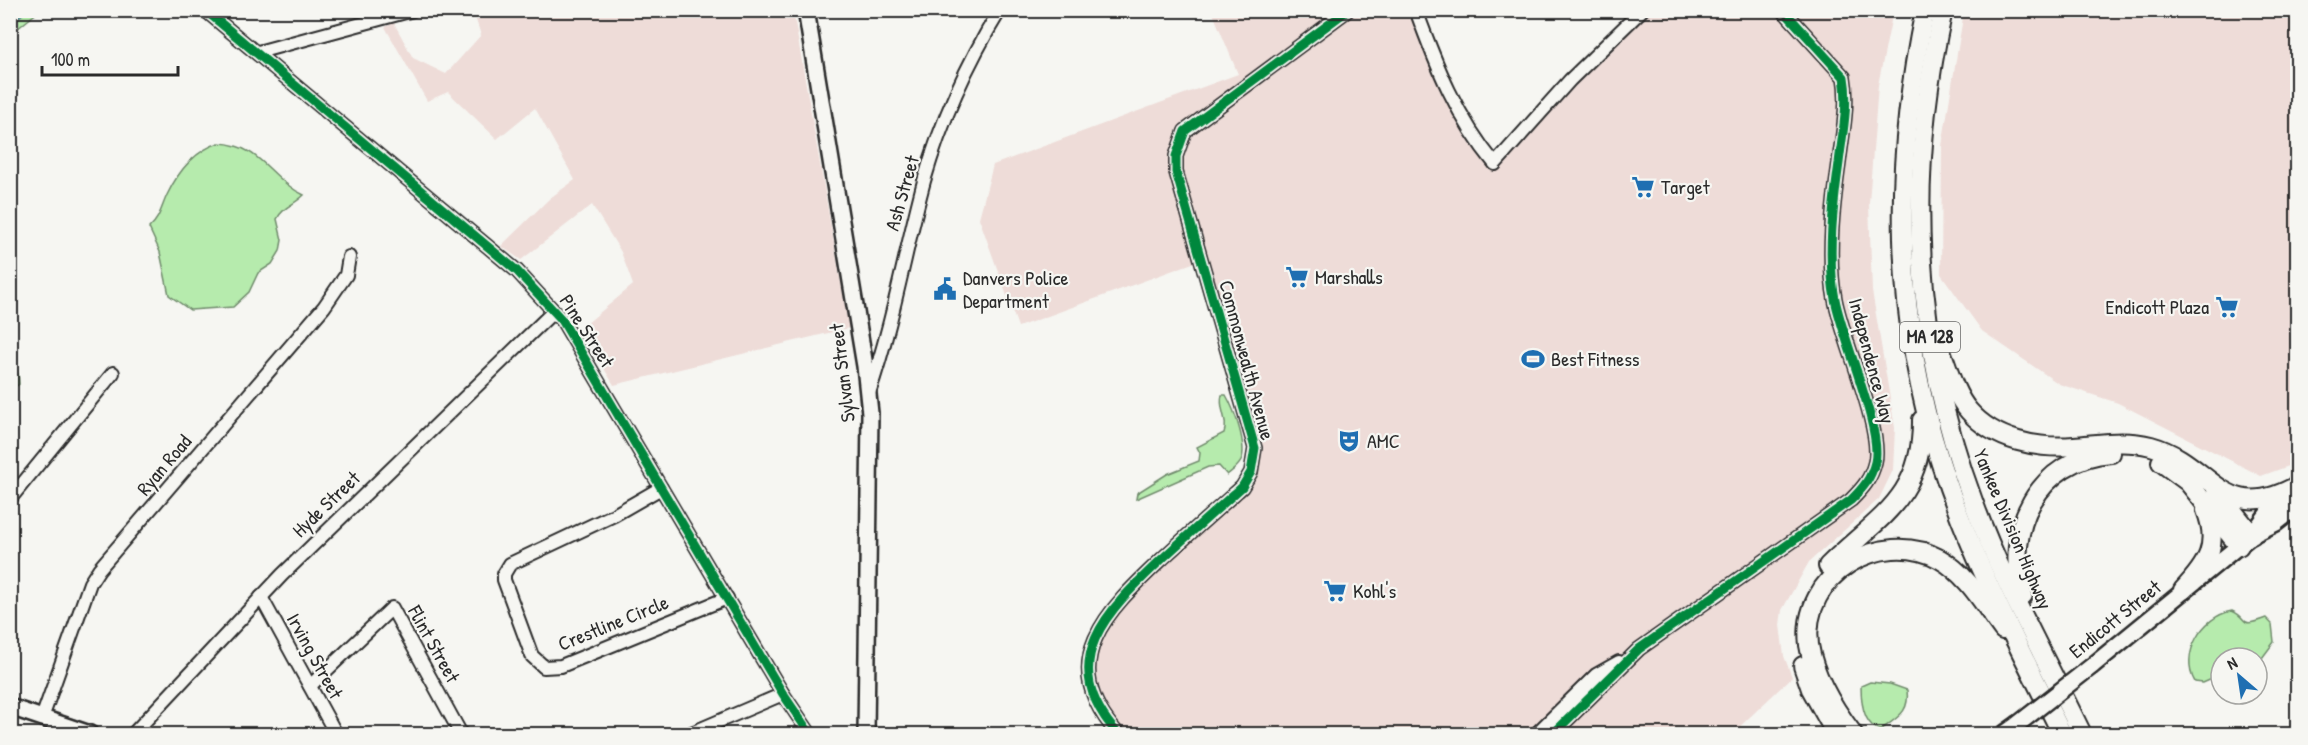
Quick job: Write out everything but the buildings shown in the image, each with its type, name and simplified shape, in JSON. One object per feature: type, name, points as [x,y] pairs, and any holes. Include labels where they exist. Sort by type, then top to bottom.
[{"type":"highway","name":"Yankee Division Highway","points":[[1925,10],[1906,120],[1902,237],[1909,329],[1932,434],[1953,497],[2062,735]]},
{"type":"highway","name":"Yankee Division Highway","points":[[1943,10],[1930,75],[1920,173],[1920,249],[1935,373],[1947,423],[1969,490],[1988,537],[2082,735]]},
{"type":"highway","points":[[1926,310],[1962,399],[1968,410],[1988,426],[2019,442],[2044,446],[2138,443],[2175,456],[2245,541]]},
{"type":"highway","points":[[1836,735],[1811,689],[1803,664],[1799,639],[1802,609],[1815,582],[1826,568],[1882,518],[1906,491],[1921,452],[1922,391]]},
{"type":"highway","points":[[2039,646],[2018,580],[2016,551],[2021,524],[2028,507],[2051,479],[2075,462],[2092,456],[2118,452],[2155,459],[2201,485],[2246,500],[2271,497],[2298,486]]},
{"type":"highway","points":[[2183,591],[2201,570],[2213,541],[2201,485]]},
{"type":"highway","points":[[1853,735],[1820,679],[1809,644],[1809,625],[1819,594],[1827,582],[1837,571],[1861,555],[1898,548],[1927,553],[1941,560],[1967,583],[2024,656]]},
{"type":"main road","name":"Sylvan Street","points":[[806,10],[868,397],[871,505],[866,735]]},
{"type":"main road","name":"Endicott Street","points":[[2245,541],[2268,513],[2298,486]]},
{"type":"main road","name":"Endicott Street","points":[[2004,735],[2245,541],[2276,523],[2298,506]]},
{"type":"main road","points":[[10,707],[90,735]]},
{"type":"street","name":"Pine Street","points":[[205,10],[517,271],[554,311],[662,488],[783,694],[810,735]]},
{"type":"street","points":[[258,52],[412,10]]},
{"type":"street","name":"Ash Street","points":[[868,397],[885,344],[925,178],[956,96],[1000,10]]},
{"type":"street","name":"Commonwealth Avenue","points":[[1118,735],[1105,719],[1090,677],[1090,656],[1105,617],[1129,591],[1242,487],[1251,472],[1255,448],[1176,172],[1178,143],[1185,131],[1348,10]]},
{"type":"street","points":[[1416,10],[1445,85],[1470,131],[1494,164],[1570,80],[1642,10]]},
{"type":"street","name":"Independence Way","points":[[1536,735],[1596,675],[1631,657],[1851,500],[1867,484],[1876,460],[1871,425],[1834,290],[1834,229],[1844,120],[1844,77],[1783,10]]},
{"type":"street","name":"Ryan Road","points":[[42,718],[90,583],[99,569],[324,307],[346,275],[349,257]]},
{"type":"street","name":"Hyde Street","points":[[133,735],[261,597],[554,311]]},
{"type":"street","points":[[10,499],[113,373]]},
{"type":"street","name":"Crestline Circle","points":[[662,488],[614,515],[510,564],[504,580],[532,656],[544,667],[561,666],[727,598]]},
{"type":"street","name":"Irving Street","points":[[261,597],[336,735]]},
{"type":"street","name":"Flint Street","points":[[310,686],[392,608],[461,735]]},
{"type":"street","name":"Independence Way","points":[[1553,735],[1631,657]]},
{"type":"street","points":[[689,735],[783,694]]},
{"type":"shaded area","points":[[473,11],[793,11],[849,328],[614,385],[580,329],[633,285],[621,252],[592,205],[521,260],[501,246],[550,198],[575,180],[535,108],[497,139],[448,92],[427,101],[385,27],[394,23],[413,58],[446,74],[481,35]]},
{"type":"shaded area","points":[[1212,11],[1416,11],[1433,57],[1495,164],[1642,11],[1893,11],[1878,85],[1869,203],[1872,291],[1895,428],[1893,470],[1879,499],[1809,562],[1782,610],[1780,625],[1784,656],[1792,677],[1732,734],[1118,734],[1090,677],[1105,617],[1242,487],[1253,465],[1201,260],[1018,327],[979,218],[993,165],[1238,74]]},
{"type":"shaded area","points":[[1964,11],[2297,11],[2297,463],[2261,476],[2118,403],[2059,384],[1982,331],[1941,274],[1942,146]]},
{"type":"green space","points":[[11,10],[39,10],[39,11],[11,34]]},
{"type":"green space","points":[[219,143],[233,145],[255,156],[292,188],[304,195],[283,211],[277,219],[282,240],[280,251],[272,264],[258,273],[249,292],[233,307],[190,310],[169,295],[160,252],[149,228],[158,217],[171,186],[188,163],[202,151]]},
{"type":"green space","points":[[10,359],[16,367],[19,380],[19,384],[11,390]]},
{"type":"green space","points":[[1222,395],[1226,395],[1229,401],[1241,437],[1243,454],[1238,465],[1227,475],[1219,466],[1208,467],[1136,499],[1137,493],[1167,474],[1199,461],[1200,453],[1197,447],[1224,433]]},
{"type":"green space","points":[[2232,611],[2248,623],[2266,618],[2272,624],[2274,642],[2269,649],[2269,646],[2209,646],[2209,680],[2203,683],[2195,682],[2190,660],[2196,638],[2211,620]]},
{"type":"green space","points":[[1870,682],[1890,684],[1907,690],[1906,704],[1901,714],[1881,730],[1870,724],[1864,712],[1861,686]]},
{"type":"waterway","points":[[10,24],[26,10]]},
{"type":"cycle path","points":[[205,10],[517,271],[562,320],[783,694],[810,734]]},
{"type":"cycle path","points":[[1118,734],[1099,708],[1090,683],[1089,660],[1096,638],[1107,617],[1143,577],[1242,487],[1251,472],[1255,448],[1176,172],[1176,156],[1185,131],[1348,10]]},
{"type":"cycle path","points":[[1553,734],[1639,649],[1851,500],[1866,483],[1875,462],[1876,447],[1873,429],[1839,316],[1831,266],[1835,196],[1845,109],[1844,77],[1783,10]]},
{"type":"place","name":"Target","points":[[1643,187]]},
{"type":"place","name":"Marshalls","points":[[1297,277]]},
{"type":"place","name":"Danvers Police Department","points":[[945,289]]},
{"type":"place","name":"Endicott Plaza","points":[[2227,307]]},
{"type":"place","name":"Best Fitness","points":[[1533,359]]},
{"type":"place","name":"AMC","points":[[1349,441]]},
{"type":"place","name":"Kohl's","points":[[1335,591]]}]
